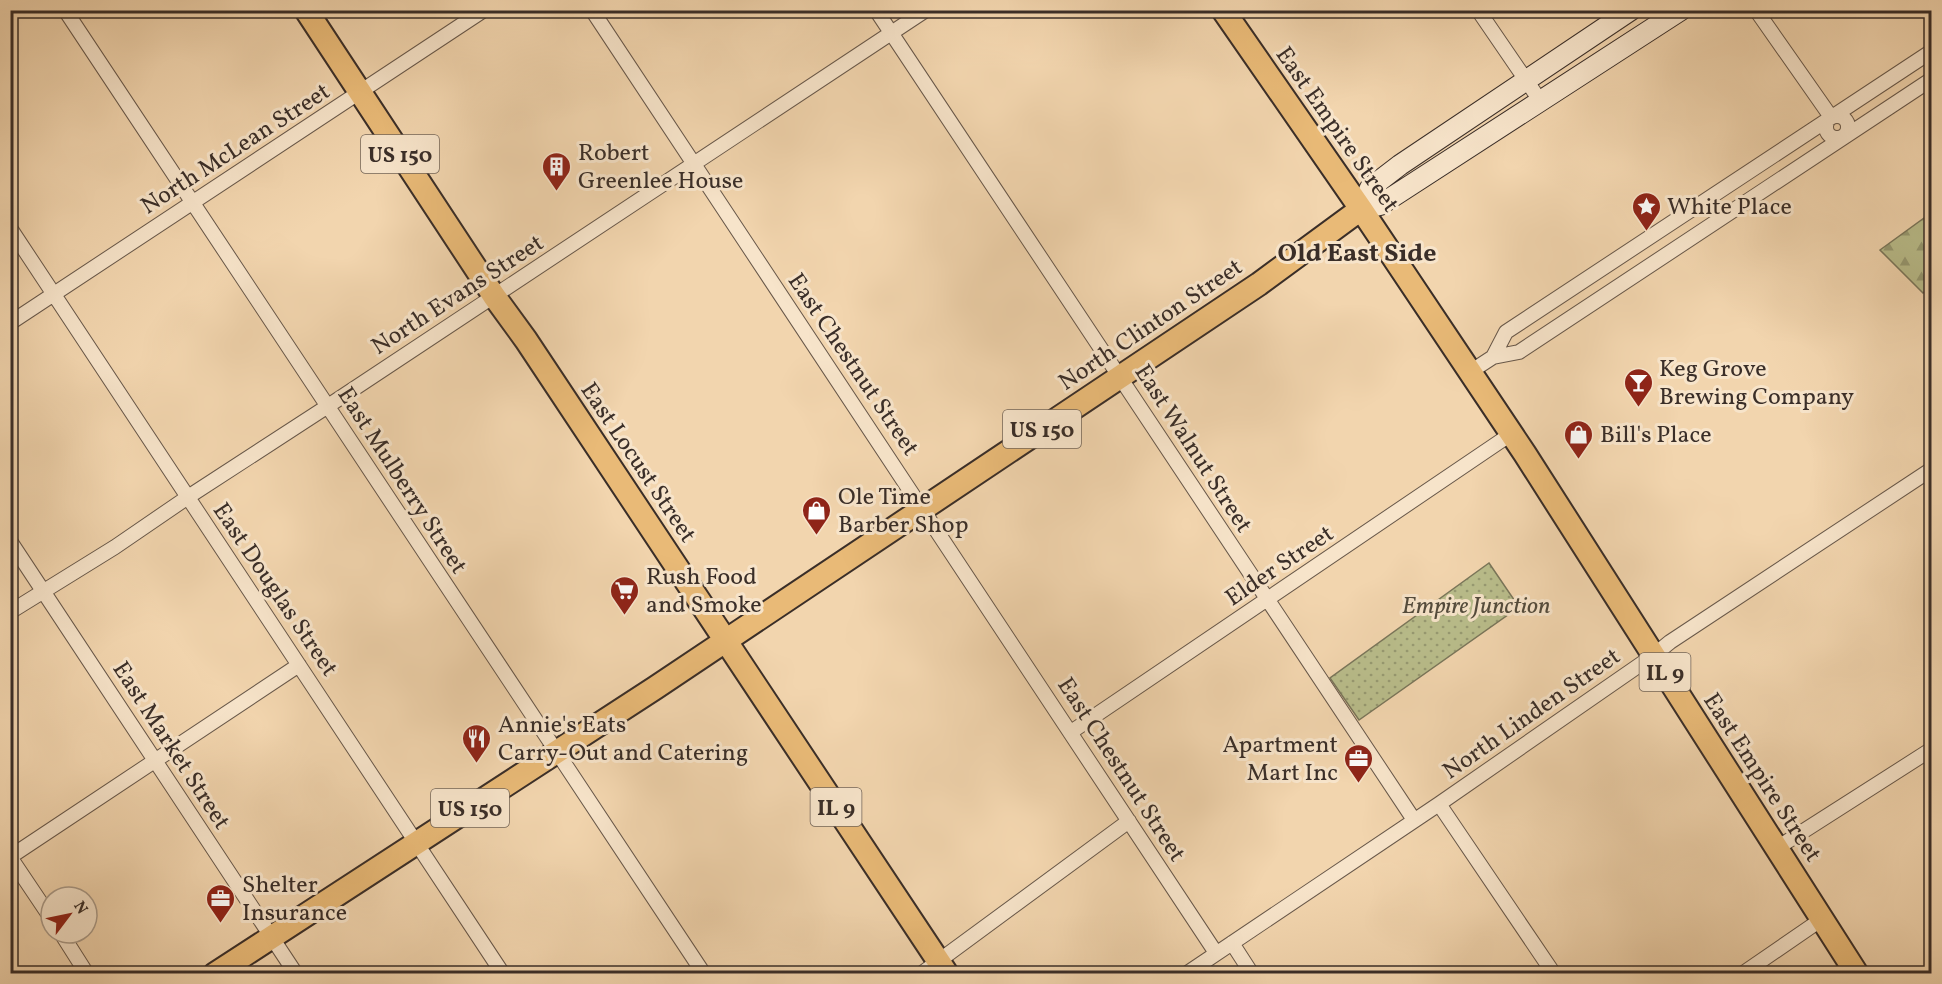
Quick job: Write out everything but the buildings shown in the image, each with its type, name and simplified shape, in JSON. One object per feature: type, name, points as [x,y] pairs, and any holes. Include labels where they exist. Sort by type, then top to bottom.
[{"type":"main road","name":"East Locust Street","points":[[306,10],[725,641],[935,969]]},
{"type":"main road","name":"East Empire Street","points":[[1223,10],[1361,209],[1511,434],[1857,974]]},
{"type":"main road","name":"North Clinton Street","points":[[214,974],[725,641],[1259,284],[1361,209]]},
{"type":"street","name":"East Mulberry Street","points":[[65,10],[704,974]]},
{"type":"street","name":"North McLean Street","points":[[10,323],[484,10]]},
{"type":"street","name":"East Chestnut Street","points":[[592,10],[1216,953]]},
{"type":"street","name":"East Walnut Street","points":[[876,10],[1414,820]]},
{"type":"street","name":"North Evans Street","points":[[10,612],[106,552],[926,10]]},
{"type":"street","points":[[1478,10],[1541,102]]},
{"type":"street","points":[[1361,209],[1370,188],[1377,182],[1631,10]]},
{"type":"street","points":[[1361,209],[1380,205],[1681,10]]},
{"type":"street","points":[[1756,10],[1831,117]]},
{"type":"street","points":[[1493,357],[1506,332],[1932,51]]},
{"type":"street","points":[[1470,372],[1493,357],[1519,352],[1932,79]]},
{"type":"street","points":[[1831,117],[1826,127],[1828,134],[1835,138],[1843,138]]},
{"type":"street","name":"East Douglas Street","points":[[10,228],[503,974]]},
{"type":"street","points":[[1656,233],[1669,253]]},
{"type":"street","name":"Elder Street","points":[[1071,732],[1511,434]]},
{"type":"street","name":"North Linden Street","points":[[1186,974],[1439,804],[1678,636],[1932,469]]},
{"type":"street","name":"East Market Street","points":[[10,541],[296,974]]},
{"type":"street","points":[[39,900],[10,857],[299,665]]},
{"type":"street","points":[[1777,848],[1932,749]]},
{"type":"street","points":[[1439,804],[1554,974]]},
{"type":"street","points":[[935,969],[1129,821]]},
{"type":"street","points":[[1742,974],[1822,919]]},
{"type":"street","points":[[1232,944],[1252,974]]},
{"type":"street","points":[[69,945],[87,974]]},
{"type":"green space","points":[[1931,213],[1931,287],[1923,293],[1880,250]]},
{"type":"green space","name":"Empire Junction","points":[[1489,563],[1519,607],[1359,720],[1330,678]]},
{"type":"place","name":"Robert Greenlee House","points":[[557,192]]},
{"type":"place","name":"White Place","points":[[1646,232]]},
{"type":"place","name":"Keg Grove Brewing Company","points":[[1638,408]]},
{"type":"place","name":"Bill's Place","points":[[1579,460]]},
{"type":"place","name":"Ole Time Barber Shop","points":[[817,536]]},
{"type":"place","name":"Rush Food and Smoke","points":[[625,616]]},
{"type":"place","name":"Annie's Eats Carry-Out and Catering","points":[[477,764]]},
{"type":"place","name":"Apartment Mart Inc","points":[[1359,784]]},
{"type":"place","name":"Shelter Insurance","points":[[221,924]]},
{"type":"district","name":"Old East Side","points":[[1357,252]]}]
